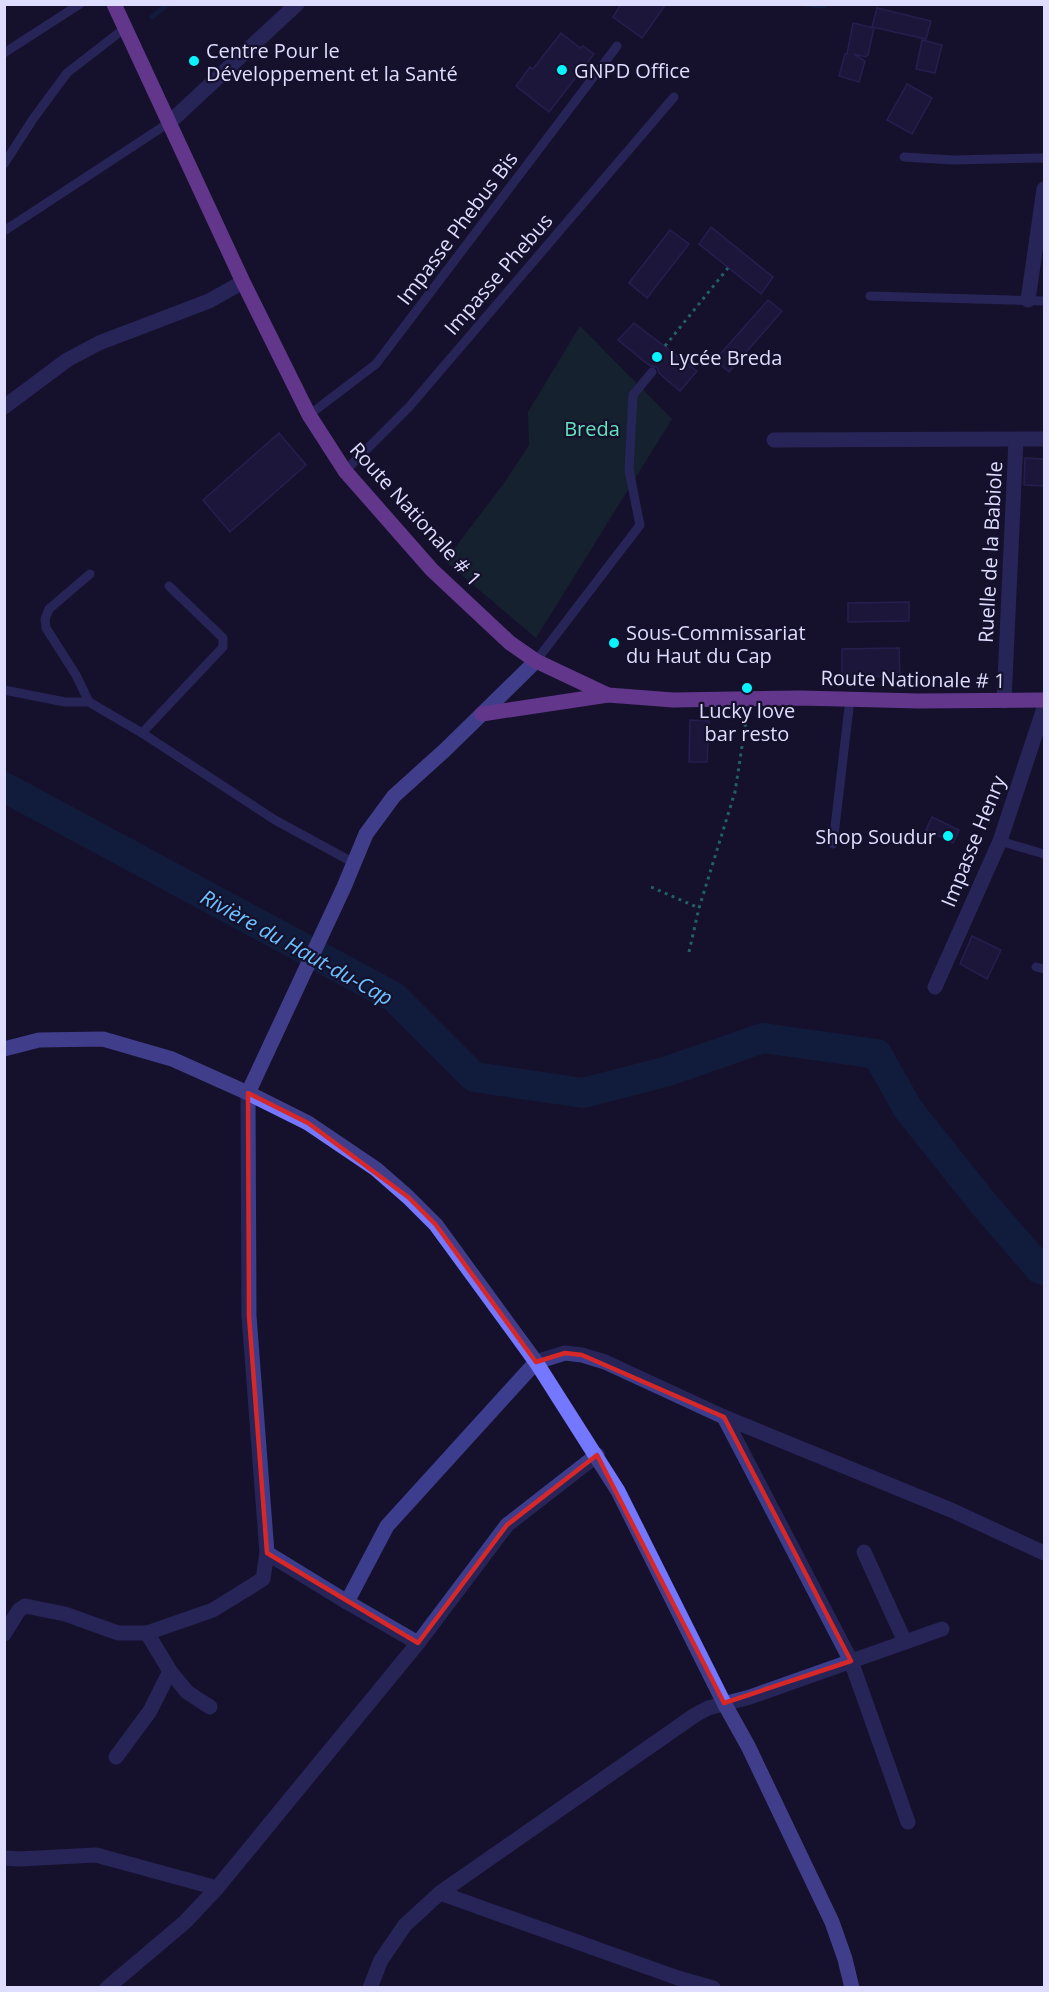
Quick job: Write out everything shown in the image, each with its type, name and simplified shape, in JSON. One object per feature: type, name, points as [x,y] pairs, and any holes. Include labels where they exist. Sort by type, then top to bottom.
[{"type":"main road","name":"Route Nationale # 1","points":[[114,4],[243,282],[309,415],[345,471],[432,570],[510,643],[536,661],[608,695],[674,700],[801,698],[1044,700]]},
{"type":"main road","points":[[248,1093],[344,887],[366,834],[394,796],[445,750],[536,661]]},
{"type":"main road","points":[[482,714],[608,695]]},
{"type":"main road","points":[[4,1049],[39,1040],[103,1039],[172,1059],[308,1123],[376,1169],[436,1225],[536,1362],[597,1455],[748,1746],[832,1922],[852,1988]]},
{"type":"street","points":[[170,123],[297,4]]},
{"type":"street","points":[[1028,300],[1044,189]]},
{"type":"street","points":[[4,407],[67,360],[99,343],[209,301],[243,282]]},
{"type":"street","points":[[774,440],[1044,439]]},
{"type":"street","name":"Ruelle de la Babiole","points":[[1004,701],[1016,440]]},
{"type":"street","name":"Impasse Henry","points":[[935,987],[1000,841],[1044,708]]},
{"type":"street","points":[[4,1634],[19,1610],[26,1606],[65,1614],[118,1633],[147,1633],[213,1610],[263,1579],[267,1553],[249,1316],[248,1093]]},
{"type":"street","points":[[347,1602],[387,1526],[536,1362],[565,1353],[606,1362],[724,1417],[951,1510],[1044,1552]]},
{"type":"street","points":[[724,1417],[851,1661],[908,1822]]},
{"type":"street","points":[[107,1988],[185,1922],[218,1888],[418,1643],[507,1525],[597,1455]]},
{"type":"street","points":[[864,1552],[905,1642]]},
{"type":"street","points":[[267,1553],[418,1643]]},
{"type":"street","points":[[370,1988],[381,1959],[405,1925],[440,1893],[695,1715],[708,1708],[750,1697],[942,1629]]},
{"type":"street","points":[[147,1633],[170,1671],[187,1692],[210,1707]]},
{"type":"street","points":[[116,1756],[150,1711],[170,1671]]},
{"type":"street","points":[[4,1858],[96,1855],[218,1888]]},
{"type":"street","points":[[440,1893],[676,1983],[713,1988]]},
{"type":"lane","points":[[4,53],[80,4]]},
{"type":"lane","points":[[4,164],[67,73],[125,28]]},
{"type":"lane","name":"Impasse Phebus Bis","points":[[309,415],[376,364],[617,46]]},
{"type":"lane","name":"Impasse Phebus","points":[[345,471],[409,407],[674,97]]},
{"type":"lane","points":[[4,231],[170,123]]},
{"type":"lane","points":[[904,157],[953,160],[1044,158]]},
{"type":"lane","points":[[870,296],[1044,301]]},
{"type":"lane","points":[[536,661],[640,525],[629,470],[633,395],[652,372]]},
{"type":"lane","points":[[89,702],[76,675],[46,628],[45,619],[49,609],[90,574]]},
{"type":"lane","points":[[142,733],[224,644],[224,638],[169,586]]},
{"type":"lane","points":[[4,690],[65,702],[89,702],[193,765],[275,820],[354,863]]},
{"type":"lane","points":[[833,843],[850,699]]},
{"type":"lane","points":[[1000,841],[1044,854]]},
{"type":"path","points":[[665,346],[728,268]]},
{"type":"path","points":[[689,952],[699,908],[735,792],[750,700]]},
{"type":"path","points":[[651,887],[699,908]]},
{"type":"highlighted area","points":[[248,1093],[308,1123],[408,1197],[436,1225],[536,1362],[565,1353],[582,1355],[724,1417],[851,1661],[724,1703],[597,1455],[507,1525],[418,1643],[267,1553],[249,1316]]},
{"type":"green space","name":"Breda","points":[[580,326],[672,419],[536,638],[445,561],[504,483],[529,445],[528,412]]},
{"type":"building","points":[[621,4],[666,4],[642,38],[613,17]]},
{"type":"building","points":[[877,8],[931,21],[926,39],[872,27]]},
{"type":"building","points":[[853,23],[874,28],[868,55],[866,57],[854,54],[865,61],[859,82],[839,76],[845,54],[847,54]]},
{"type":"building","name":"GNPD Office","points":[[561,33],[580,48],[583,46],[594,54],[549,112],[516,86],[530,67],[533,69]]},
{"type":"building","points":[[922,40],[942,45],[935,73],[916,69]]},
{"type":"building","points":[[907,84],[932,98],[912,134],[887,120]]},
{"type":"building","points":[[711,227],[773,277],[761,294],[699,244]]},
{"type":"building","points":[[670,230],[689,244],[647,298],[629,283]]},
{"type":"building","points":[[768,300],[782,311],[729,372],[715,360]]},
{"type":"building","points":[[634,323],[697,371],[680,391],[659,373],[657,367],[650,366],[618,340]]},
{"type":"building","points":[[279,433],[306,465],[230,532],[203,500]]},
{"type":"building","points":[[1025,458],[1044,459],[1044,486],[1024,485]]},
{"type":"building","points":[[909,602],[909,621],[848,622],[848,603]]},
{"type":"building","points":[[899,648],[900,676],[842,677],[842,649]]},
{"type":"building","points":[[690,720],[709,721],[707,762],[689,762]]},
{"type":"building","name":"Shop Soudur","points":[[932,817],[959,830],[953,843],[926,830]]},
{"type":"building","points":[[972,936],[1001,950],[987,979],[960,964]]},
{"type":"waterway","points":[[152,17],[168,4]]},
{"type":"waterway","points":[[805,4],[824,6],[826,4]]},
{"type":"waterway","name":"Rivière du Haut-du-Cap","points":[[4,787],[394,997],[474,1077],[583,1093],[668,1071],[763,1038],[877,1054],[908,1109],[983,1203],[1040,1269],[1044,1270]]},
{"type":"place","name":"Centre Pour le Développement et la Santé","points":[[194,61]]},
{"type":"place","name":"GNPD Office","points":[[562,70]]},
{"type":"place","name":"Lycée Breda","points":[[657,357]]},
{"type":"place","name":"Sous-Commissariat du Haut du Cap","points":[[614,643]]},
{"type":"place","name":"Lucky love bar resto","points":[[747,688]]},
{"type":"place","name":"Shop Soudur","points":[[948,836]]}]
